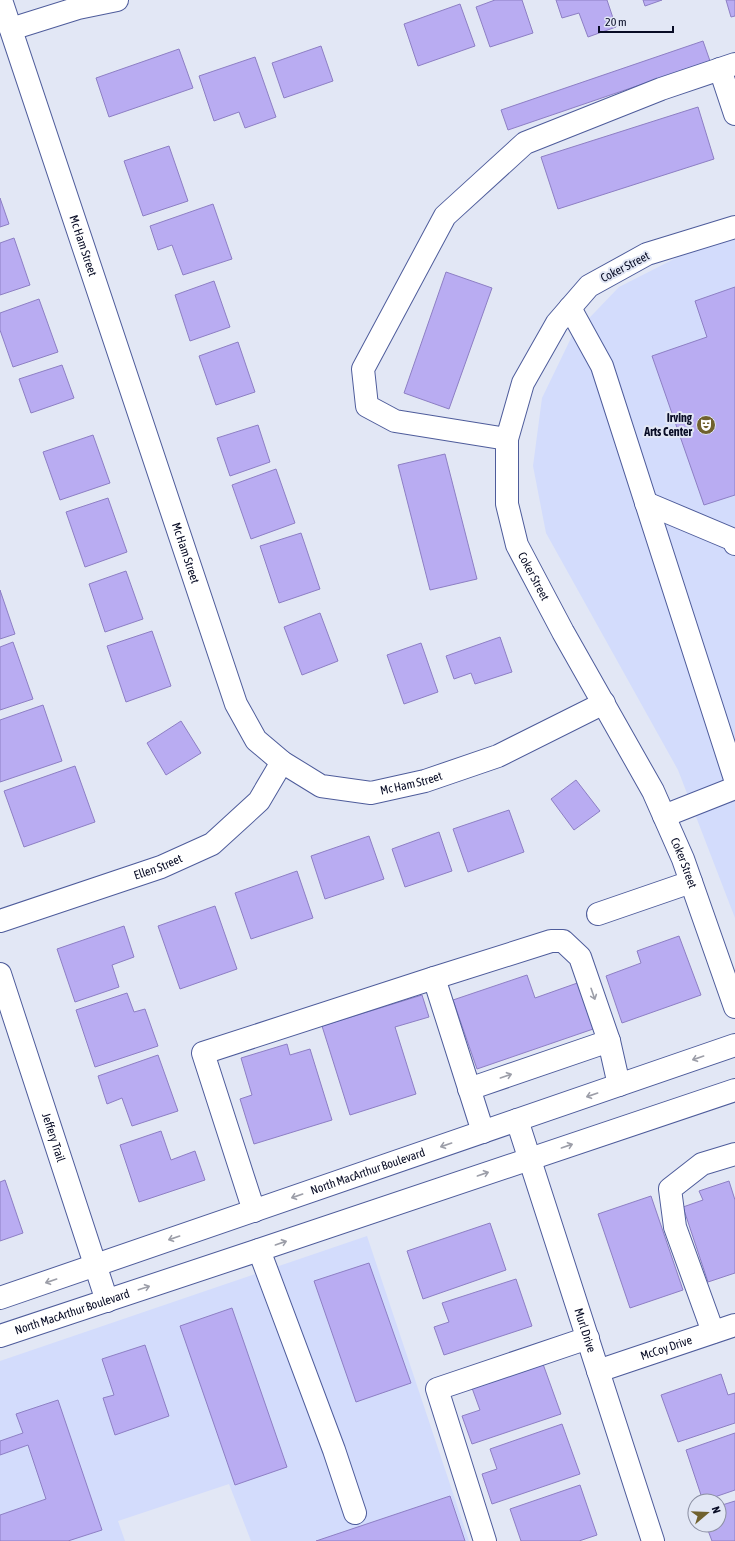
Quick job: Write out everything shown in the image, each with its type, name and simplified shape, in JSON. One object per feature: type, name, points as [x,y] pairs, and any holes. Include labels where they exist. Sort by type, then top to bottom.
[{"type":"street","name":"Mc Ham Street","points":[[1,0],[236,704],[256,740],[282,762],[321,786],[371,792],[425,781],[498,756],[604,703]]},
{"type":"street","points":[[11,29],[78,8],[117,0]]},
{"type":"street","points":[[507,439],[395,421],[367,406],[363,369],[445,216],[525,143],[661,89],[727,67],[735,114]]},
{"type":"street","name":"Coker Street","points":[[735,227],[647,254],[589,286],[557,323],[522,383],[507,439],[506,504],[517,545],[563,632],[653,791],[683,859],[735,1007]]},
{"type":"street","points":[[570,308],[602,366],[735,779]]},
{"type":"street","points":[[646,503],[734,540],[735,544]]},
{"type":"street","name":"Ellen Street","points":[[0,921],[161,867],[212,844],[259,800],[282,762]]},
{"type":"street","points":[[664,816],[735,788]]},
{"type":"street","points":[[598,914],[691,882]]},
{"type":"street","points":[[254,1211],[202,1053],[551,941],[563,941],[580,957],[609,1041],[619,1085]]},
{"type":"street","name":"Jeffery Trail","points":[[0,974],[107,1301]]},
{"type":"street","points":[[434,978],[483,1132]]},
{"type":"street","points":[[469,1089],[609,1041]]},
{"type":"street","name":"North MacArthur Boulevard","points":[[0,1298],[735,1045]]},
{"type":"street","name":"North MacArthur Boulevard","points":[[0,1336],[735,1090]]},
{"type":"street","name":"Murl Drive","points":[[517,1120],[653,1541]]},
{"type":"street","points":[[713,1332],[675,1227],[670,1189],[702,1164],[735,1154]]},
{"type":"street","points":[[259,1250],[356,1513]]},
{"type":"street","name":"McCoy Drive","points":[[598,1371],[735,1325]]},
{"type":"street","points":[[486,1541],[437,1389],[588,1338]]},
{"type":"shaded area","name":"Irving Arts Center","points":[[735,237],[735,918],[678,770],[546,533],[533,466],[542,398],[572,336],[619,287],[680,256]]},
{"type":"shaded area","points":[[367,1236],[469,1541],[251,1541],[229,1484],[118,1521],[125,1541],[0,1541],[0,1361]]},
{"type":"building","points":[[495,0],[522,0],[533,33],[490,47],[476,7]]},
{"type":"building","points":[[556,0],[607,0],[616,27],[588,37],[579,13],[562,18]]},
{"type":"building","points":[[643,0],[662,0],[645,6]]},
{"type":"building","points":[[726,0],[735,0],[735,16],[731,17]]},
{"type":"building","points":[[460,4],[475,46],[418,66],[404,24]]},
{"type":"building","points":[[703,41],[710,61],[508,130],[501,110]]},
{"type":"building","points":[[321,46],[333,81],[284,98],[272,63]]},
{"type":"building","points":[[179,49],[193,88],[109,117],[96,78]]},
{"type":"building","points":[[255,57],[276,117],[245,128],[239,112],[214,121],[199,76]]},
{"type":"building","points":[[698,107],[714,159],[558,209],[541,157]]},
{"type":"building","points":[[169,146],[188,201],[143,216],[124,161]]},
{"type":"building","points":[[0,198],[9,224],[0,227]]},
{"type":"building","points":[[213,204],[232,259],[183,275],[172,245],[158,250],[150,226]]},
{"type":"building","points":[[14,238],[30,285],[0,295],[0,243]]},
{"type":"building","points":[[446,272],[492,288],[449,409],[404,393]]},
{"type":"building","points":[[214,281],[230,327],[190,341],[175,295]]},
{"type":"building","name":"Irving Arts Center","points":[[735,287],[735,495],[704,505],[652,356],[707,337],[695,301]]},
{"type":"building","points":[[39,299],[58,352],[13,367],[0,330],[0,313]]},
{"type":"building","points":[[238,342],[255,392],[216,405],[199,356]]},
{"type":"building","points":[[62,365],[74,398],[31,413],[19,379]]},
{"type":"building","points":[[258,425],[270,462],[230,476],[217,438]]},
{"type":"building","points":[[93,435],[110,483],[60,500],[43,452]]},
{"type":"building","points":[[445,454],[477,579],[430,590],[398,465]]},
{"type":"building","points":[[276,469],[295,523],[251,539],[232,485]]},
{"type":"building","points":[[108,498],[127,552],[85,567],[66,512]]},
{"type":"building","points":[[301,533],[320,589],[279,603],[260,546]]},
{"type":"building","points":[[126,571],[143,619],[105,632],[89,584]]},
{"type":"building","points":[[0,590],[15,634],[0,639]]},
{"type":"building","points":[[320,613],[338,661],[302,675],[284,627]]},
{"type":"building","points":[[152,631],[171,686],[126,702],[107,646]]},
{"type":"building","points":[[500,637],[512,672],[475,684],[471,673],[454,679],[446,656]]},
{"type":"building","points":[[13,642],[33,699],[0,710],[0,647]]},
{"type":"building","points":[[421,643],[438,692],[404,704],[387,655]]},
{"type":"building","points":[[43,705],[62,761],[0,782],[0,720]]},
{"type":"building","points":[[181,721],[201,753],[166,775],[147,743]]},
{"type":"building","points":[[75,766],[95,822],[24,847],[4,791]]},
{"type":"building","points":[[576,780],[600,811],[574,830],[551,799]]},
{"type":"building","points":[[509,810],[524,852],[468,872],[453,829]]},
{"type":"building","points":[[439,832],[452,871],[405,887],[392,849]]},
{"type":"building","points":[[369,836],[384,879],[325,899],[311,856]]},
{"type":"building","points":[[297,871],[313,918],[251,939],[235,893]]},
{"type":"building","points":[[215,906],[237,969],[180,989],[158,926]]},
{"type":"building","points":[[124,926],[134,957],[112,965],[119,987],[75,1002],[57,949]]},
{"type":"building","points":[[679,936],[701,995],[622,1023],[606,976],[641,963],[637,951]]},
{"type":"building","points":[[527,975],[535,998],[583,981],[599,1027],[477,1069],[453,1000]]},
{"type":"building","points":[[127,993],[134,1012],[145,1009],[158,1046],[95,1067],[76,1010]]},
{"type":"building","points":[[422,995],[429,1017],[395,1027],[416,1094],[350,1115],[322,1026]]},
{"type":"building","points":[[287,1044],[290,1055],[310,1049],[332,1120],[254,1144],[240,1099],[252,1095],[241,1058]]},
{"type":"building","points":[[158,1055],[178,1111],[132,1126],[122,1098],[107,1104],[98,1076]]},
{"type":"building","points":[[161,1131],[171,1160],[195,1151],[205,1180],[139,1202],[120,1145]]},
{"type":"building","points":[[5,1180],[23,1233],[0,1241],[0,1182]]},
{"type":"building","points":[[729,1181],[735,1200],[735,1273],[708,1282],[683,1207],[703,1200],[699,1191]]},
{"type":"building","points":[[651,1196],[683,1290],[630,1308],[598,1214]]},
{"type":"building","points":[[490,1223],[506,1270],[423,1299],[407,1251]]},
{"type":"building","points":[[369,1263],[411,1383],[356,1402],[314,1281]]},
{"type":"building","points":[[516,1279],[532,1326],[444,1355],[434,1327],[449,1322],[442,1303]]},
{"type":"building","points":[[232,1308],[287,1467],[235,1485],[180,1326]]},
{"type":"building","points":[[145,1345],[169,1416],[115,1435],[103,1398],[114,1395],[102,1359]]},
{"type":"building","points":[[543,1364],[561,1414],[472,1444],[462,1416],[480,1410],[472,1388]]},
{"type":"building","points":[[721,1374],[728,1395],[735,1393],[735,1423],[678,1442],[661,1395]]},
{"type":"building","points":[[58,1400],[102,1530],[68,1541],[0,1541],[0,1515],[46,1499],[28,1445],[0,1455],[0,1441],[23,1433],[16,1414]]},
{"type":"building","points":[[562,1424],[580,1474],[492,1504],[482,1474],[497,1469],[490,1449]]},
{"type":"building","points":[[735,1433],[735,1490],[726,1493],[700,1493],[686,1450]]},
{"type":"building","points":[[580,1485],[597,1535],[579,1541],[521,1541],[510,1509]]},
{"type":"building","points":[[450,1496],[465,1541],[316,1541]]},
{"type":"building","points":[[735,1501],[735,1541],[712,1541],[709,1533],[727,1533],[727,1504]]},
{"type":"place","name":"Irving Arts Center","points":[[706,425]]}]
